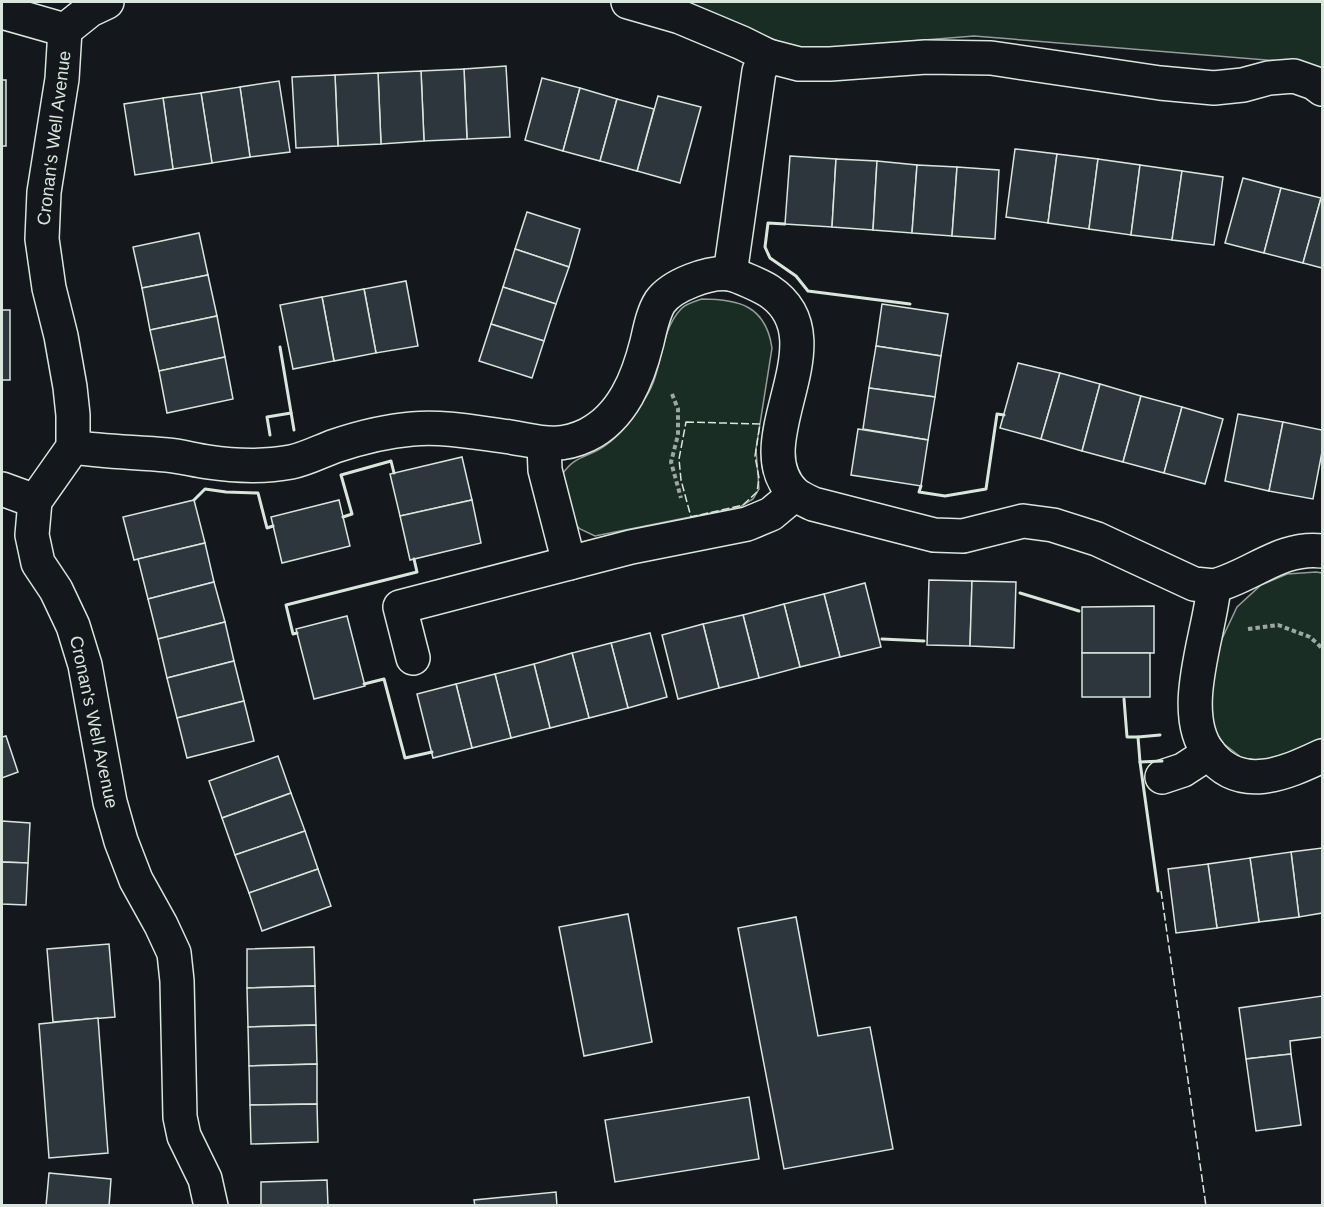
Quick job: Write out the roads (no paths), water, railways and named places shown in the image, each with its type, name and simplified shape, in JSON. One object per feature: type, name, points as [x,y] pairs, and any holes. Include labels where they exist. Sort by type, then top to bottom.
[{"type":"street","points":[[2,12],[65,30],[90,10],[107,2]]},
{"type":"street","points":[[628,2],[680,17],[768,56],[799,64],[926,57],[991,58],[1160,83],[1214,88],[1294,76],[1323,89]]},
{"type":"street","name":"Cronan's Well Avenue","points":[[65,30],[62,79],[44,192],[42,239],[49,288],[70,387],[73,447]]},
{"type":"street","points":[[730,274],[759,71],[768,56]]},
{"type":"street","points":[[2,489],[35,501],[73,447],[108,452],[169,455],[248,466],[292,462],[339,445],[411,429],[445,429],[544,444],[565,443],[589,434],[622,405],[639,375],[651,324],[660,302],[681,285],[707,276],[730,274],[769,291],[787,308],[796,326],[797,351],[780,430],[779,463],[784,480],[795,494],[813,504],[934,536],[963,536],[1023,521],[1053,525],[1097,539],[1194,584],[1214,586],[1233,581],[1280,556],[1310,550],[1323,552]]},
{"type":"street","points":[[544,444],[545,470],[569,563]]},
{"type":"street","points":[[413,658],[400,607],[569,563],[688,535],[747,524],[771,514],[795,494]]},
{"type":"street","name":"Cronan's Well Avenue","points":[[35,501],[32,535],[38,563],[56,590],[73,626],[86,665],[110,802],[121,841],[136,880],[174,953],[177,981],[180,1117],[184,1136],[205,1179],[211,1206]]},
{"type":"street","points":[[1214,586],[1196,678],[1195,710],[1202,744],[1215,761],[1237,774],[1251,777],[1272,777],[1323,756]]},
{"type":"street","points":[[1162,777],[1183,770],[1209,753]]}]
